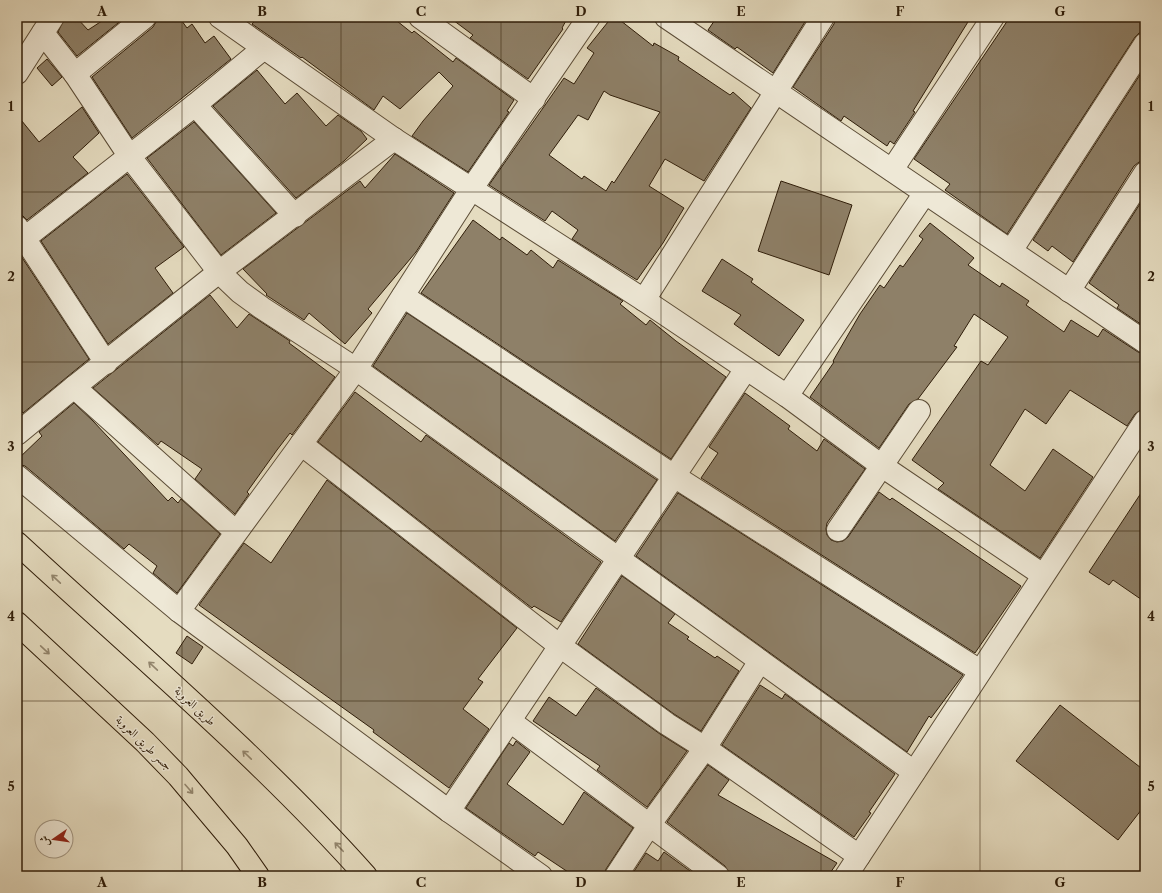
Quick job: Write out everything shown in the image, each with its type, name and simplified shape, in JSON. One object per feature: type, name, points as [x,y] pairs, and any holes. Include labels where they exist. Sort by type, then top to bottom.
[{"type":"highway","name":"طريق العروبة","points":[[17,543],[201,711],[307,814],[366,876]]},
{"type":"highway","name":"جسر طريق العروبة","points":[[17,623],[144,742],[178,776],[213,817],[258,876]]},
{"type":"street","points":[[75,74],[145,17]]},
{"type":"street","points":[[220,17],[394,140],[472,188],[644,300],[787,396],[882,466],[1043,575]]},
{"type":"street","points":[[420,17],[534,99]]},
{"type":"street","points":[[179,611],[356,369],[472,188],[534,99],[588,17]]},
{"type":"street","points":[[666,17],[1145,342]]},
{"type":"street","points":[[644,300],[823,17]]},
{"type":"street","points":[[892,170],[993,17]]},
{"type":"street","points":[[17,73],[48,25],[75,74],[130,157],[219,272],[240,292],[356,369],[914,772]]},
{"type":"street","points":[[1011,251],[1145,44]]},
{"type":"street","points":[[106,363],[20,237],[130,157],[264,48]]},
{"type":"street","points":[[195,105],[295,216]]},
{"type":"street","points":[[20,424],[106,363],[219,272],[394,140]]},
{"type":"street","points":[[1069,291],[1145,172]]},
{"type":"street","points":[[787,396],[925,193]]},
{"type":"street","points":[[403,296],[674,476],[980,672]]},
{"type":"street","points":[[449,811],[746,369]]},
{"type":"street","points":[[74,387],[236,532]]},
{"type":"street","points":[[838,530],[919,411]]},
{"type":"street","points":[[846,876],[1145,420]]},
{"type":"street","points":[[301,444],[560,646],[667,724],[705,748],[859,856]]},
{"type":"street","points":[[17,476],[179,611],[449,811],[541,876]]},
{"type":"street","points":[[616,876],[650,824],[705,748],[760,660]]},
{"type":"street","points":[[510,721],[718,876]]},
{"type":"building","points":[[65,17],[76,17],[88,30],[108,17],[121,17],[123,19],[77,56],[58,32]]},
{"type":"building","points":[[159,17],[179,17],[187,28],[192,24],[205,43],[214,36],[231,59],[132,138],[92,77],[153,27]]},
{"type":"building","points":[[258,17],[392,17],[412,33],[414,31],[453,62],[456,58],[514,100],[507,111],[509,112],[468,172],[412,136],[453,86],[439,72],[400,109],[383,96],[374,110],[302,57],[301,58],[252,24]]},
{"type":"building","points":[[449,17],[568,17],[562,28],[563,29],[528,79],[470,38],[473,35]]},
{"type":"building","points":[[612,17],[616,17],[653,46],[654,43],[679,57],[678,60],[730,95],[733,92],[751,108],[704,181],[665,159],[649,186],[684,208],[663,243],[637,280],[572,239],[578,230],[552,211],[545,221],[489,185],[564,78],[574,84],[594,53],[587,48]],"holes":[[[604,91],[610,95],[660,112],[614,183],[612,181],[606,191],[584,176],[582,179],[549,155],[578,115],[588,120]]]},
{"type":"building","points":[[717,17],[808,17],[773,73],[737,47],[735,49],[708,30]]},
{"type":"building","points":[[835,17],[971,17],[913,111],[915,112],[894,144],[890,141],[887,146],[844,116],[841,121],[793,87],[834,24]]},
{"type":"building","points":[[1010,17],[1145,17],[1145,32],[1139,33],[1135,37],[1007,234],[945,190],[950,184],[914,159]]},
{"type":"building","points":[[47,59],[62,77],[52,86],[37,68]]},
{"type":"building","points":[[1145,67],[1145,161],[1139,162],[1134,166],[1073,262],[1052,246],[1048,251],[1033,240]]},
{"type":"building","points":[[257,70],[285,104],[297,93],[326,126],[338,115],[361,131],[367,139],[344,161],[296,198],[213,106]]},
{"type":"building","points":[[82,107],[99,133],[73,157],[88,173],[27,220],[23,216],[17,215],[17,115],[39,142]]},
{"type":"building","points":[[194,122],[276,213],[221,255],[147,158]]},
{"type":"building","points":[[395,154],[454,193],[416,252],[368,309],[372,313],[345,344],[309,313],[304,320],[266,295],[267,294],[243,269],[360,181],[365,188]]},
{"type":"building","points":[[127,174],[184,247],[155,268],[173,293],[108,344],[41,241]]},
{"type":"building","points":[[781,181],[852,205],[829,275],[758,251]]},
{"type":"building","points":[[1145,196],[1145,327],[1117,308],[1119,305],[1089,283]]},
{"type":"building","points":[[473,220],[500,240],[502,237],[527,255],[531,250],[553,268],[558,260],[623,301],[620,304],[646,325],[650,320],[726,377],[671,459],[421,293]]},
{"type":"building","points":[[930,223],[974,258],[968,265],[1000,287],[1002,283],[1029,301],[1026,305],[1064,332],[1071,320],[1098,337],[1103,329],[1138,352],[1145,354],[1145,404],[1142,409],[1135,414],[1127,426],[1070,390],[1046,424],[1025,409],[990,465],[1025,491],[1053,449],[1093,477],[1040,558],[938,489],[944,483],[912,460],[981,361],[988,365],[1008,337],[974,314],[954,346],[957,347],[918,399],[909,404],[879,448],[810,397],[834,362],[833,361],[860,314],[880,285],[884,288],[900,265],[903,267],[923,239],[919,236]]},
{"type":"building","points":[[17,256],[21,256],[89,359],[23,413],[17,405]]},
{"type":"building","points":[[722,259],[753,279],[751,282],[804,320],[779,356],[734,324],[741,315],[702,291]]},
{"type":"building","points":[[210,295],[237,328],[249,314],[290,341],[289,343],[335,377],[292,435],[290,433],[277,450],[247,492],[249,494],[235,514],[195,479],[202,469],[161,441],[158,445],[93,388]]},
{"type":"building","points":[[407,313],[657,480],[615,541],[373,366]]},
{"type":"building","points":[[355,392],[421,442],[426,435],[601,562],[561,622],[534,606],[532,608],[318,442]]},
{"type":"building","points":[[745,393],[790,426],[788,429],[817,451],[824,439],[865,469],[827,523],[827,535],[831,540],[837,542],[843,541],[848,537],[879,492],[890,500],[892,498],[1021,586],[975,653],[701,478],[718,453],[709,447]]},
{"type":"building","points":[[74,403],[93,421],[168,501],[172,497],[178,503],[181,499],[220,534],[177,593],[153,573],[157,566],[129,544],[124,549],[25,466],[17,464],[17,460],[42,436],[39,432]]},
{"type":"building","points":[[327,480],[517,628],[478,679],[483,682],[463,709],[489,729],[449,788],[373,732],[374,730],[199,605],[244,543],[271,563]]},
{"type":"building","points":[[1145,487],[1145,602],[1113,580],[1109,585],[1089,572]]},
{"type":"building","points":[[678,493],[963,675],[931,718],[929,716],[907,752],[636,556]]},
{"type":"building","points":[[622,576],[675,614],[668,623],[689,637],[687,639],[715,658],[717,656],[739,671],[701,731],[674,714],[578,644]]},
{"type":"building","points":[[187,636],[203,647],[192,664],[176,653]]},
{"type":"building","points":[[760,685],[782,699],[785,694],[895,774],[854,837],[722,745]]},
{"type":"building","points":[[596,688],[660,734],[687,751],[647,807],[597,770],[600,766],[533,721],[549,697],[576,716]]},
{"type":"building","points":[[1060,705],[1145,771],[1145,805],[1118,840],[1016,761]]},
{"type":"building","points":[[516,741],[530,752],[507,784],[563,825],[584,792],[633,828],[606,869],[604,876],[574,876],[538,852],[535,856],[466,808],[509,743],[513,746]]},
{"type":"building","points":[[708,765],[729,780],[718,795],[837,863],[828,876],[730,876],[725,866],[667,822]]},
{"type":"building","points":[[664,852],[697,876],[631,876],[646,853],[658,861]]}]
